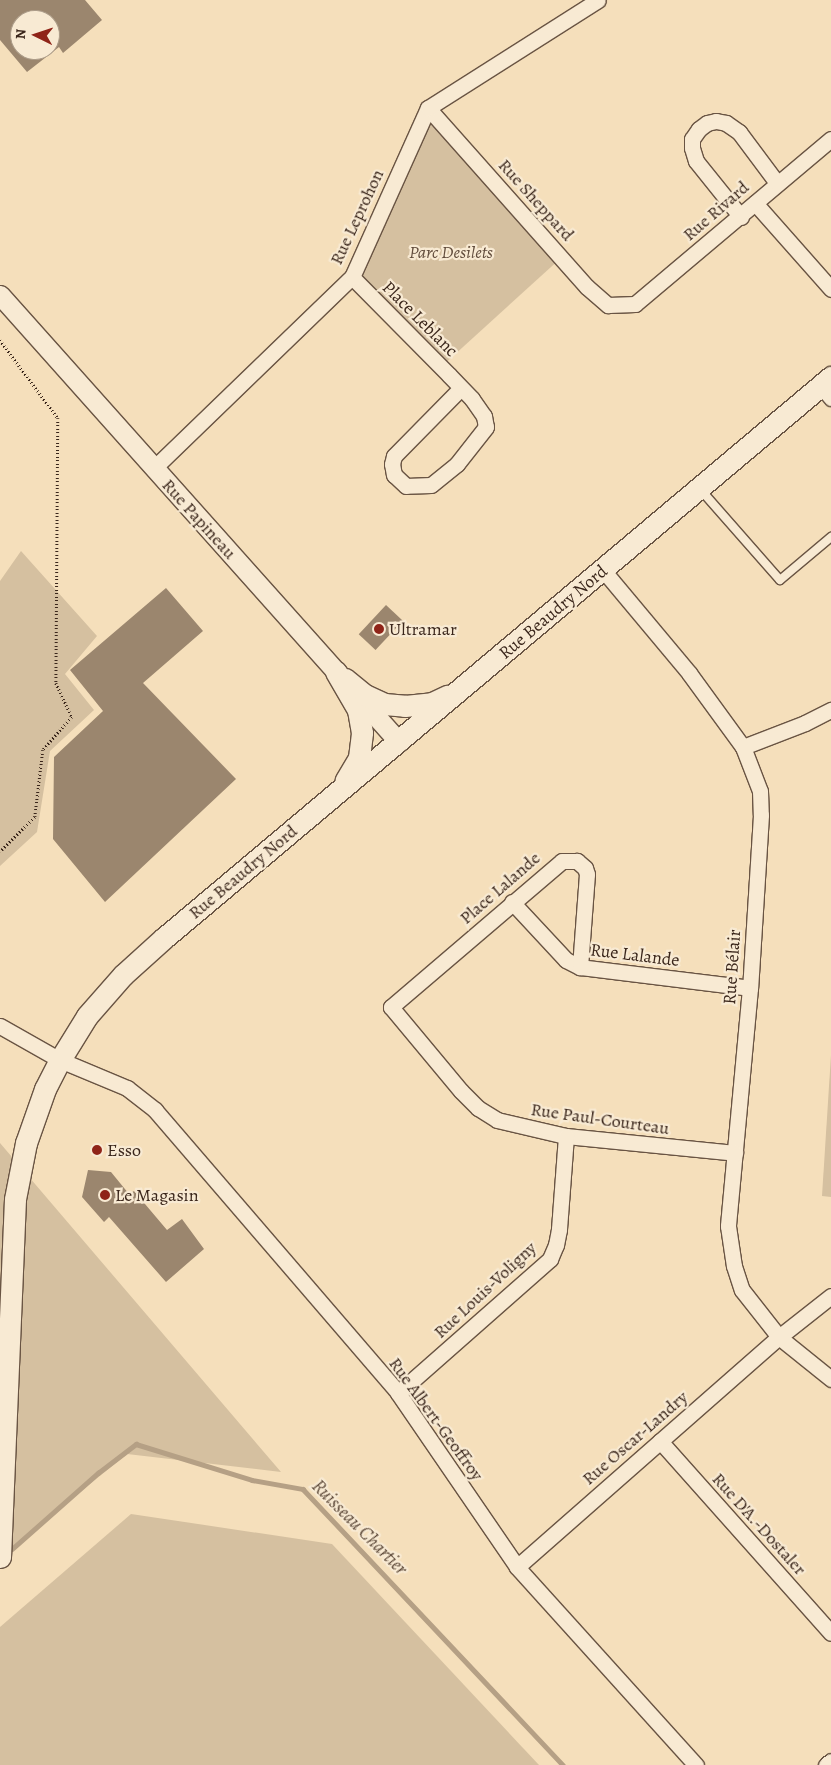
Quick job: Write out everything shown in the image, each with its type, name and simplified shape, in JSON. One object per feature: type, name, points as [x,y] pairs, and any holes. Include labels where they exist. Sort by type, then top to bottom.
[{"type":"main road","name":"Rue Beaudry Nord","points":[[0,1557],[15,1200],[26,1142],[34,1115],[60,1060],[87,1016],[123,975],[700,488],[828,387]]},
{"type":"main road","points":[[336,672],[365,695],[384,704],[405,706],[432,703],[463,688]]},
{"type":"main road","points":[[319,809],[339,790],[354,769],[359,758],[362,733],[358,710],[336,672]]},
{"type":"street","points":[[428,108],[598,0]]},
{"type":"street","name":"Rue Leprohon","points":[[154,468],[352,276],[428,108]]},
{"type":"street","name":"Rue Sheppard","points":[[428,108],[597,298],[608,305],[622,305]]},
{"type":"street","points":[[741,217],[696,161],[692,148],[692,139],[699,129],[707,123],[716,121],[726,123],[739,132],[777,183]]},
{"type":"street","name":"Rue Rivard","points":[[622,305],[635,304],[741,217],[777,183],[831,139]]},
{"type":"street","points":[[755,203],[831,289]]},
{"type":"street","name":"Place Leblanc","points":[[352,276],[461,388],[484,416],[486,427],[457,464],[438,480],[423,486],[406,486],[394,475],[392,464],[394,456],[461,388]]},
{"type":"street","name":"Rue Papineau","points":[[0,295],[398,742]]},
{"type":"street","name":"Rue Bélair","points":[[603,570],[689,673],[743,747],[760,791],[761,814],[750,988],[728,1226],[734,1266],[742,1290],[779,1337],[830,1377]]},
{"type":"street","points":[[743,747],[831,710]]},
{"type":"street","name":"Place Lalande","points":[[391,1007],[562,861],[577,861],[585,868],[586,893],[580,967]]},
{"type":"street","name":"Rue Lalande","points":[[512,902],[566,960],[580,967],[750,988]]},
{"type":"street","name":"Rue Paul-Courteau","points":[[391,1007],[461,1091],[478,1108],[496,1120],[566,1136],[735,1153]]},
{"type":"street","name":"Rue Albert-Geoffroy","points":[[0,1026],[60,1060],[127,1088],[155,1110],[398,1393],[517,1567],[696,1765]]},
{"type":"street","name":"Rue Louis-Voligny","points":[[398,1393],[550,1259],[556,1245],[559,1229],[566,1136]]},
{"type":"street","name":"Rue Oscar-Landry","points":[[517,1567],[779,1337],[831,1296]]},
{"type":"street","name":"Rue D'A.-Dostaler","points":[[660,1441],[831,1633]]},
{"type":"street","points":[[826,1765],[831,1761]]},
{"type":"lane","points":[[700,488],[780,580],[831,537]]},
{"type":"path","points":[[0,340],[58,418],[56,683],[72,717],[43,750],[35,817],[0,852]]},
{"type":"green space","name":"Parc Desilets","points":[[428,108],[562,257],[441,367],[352,277]]},
{"type":"green space","points":[[21,551],[97,636],[65,674],[94,710],[50,751],[37,832],[0,866],[0,581]]},
{"type":"green space","points":[[831,1055],[831,1197],[822,1196]]},
{"type":"green space","points":[[0,1143],[281,1472],[127,1454],[0,1557]]},
{"type":"green space","points":[[131,1514],[332,1544],[539,1765],[0,1765],[0,1627]]},
{"type":"building","points":[[0,0],[85,0],[102,20],[63,53],[60,48],[60,10],[10,10],[10,52],[0,40]]},
{"type":"building","points":[[17,60],[42,60],[27,72]]},
{"type":"building","points":[[166,588],[203,631],[143,683],[236,779],[105,902],[53,839],[54,757],[103,711],[70,670]]},
{"type":"building","points":[[386,605],[403,621],[376,650],[359,634]]},
{"type":"building","points":[[88,1170],[111,1172],[129,1194],[134,1191],[167,1230],[182,1219],[204,1249],[166,1282],[109,1217],[104,1222],[82,1197]]},
{"type":"waterway","name":"Ruisseau Chartier","points":[[12,1549],[98,1473],[136,1444],[252,1480],[303,1489],[563,1765]]},
{"type":"place","name":"Ultramar","points":[[379,629]]},
{"type":"place","name":"Esso","points":[[97,1150]]},
{"type":"place","name":"Le Magasin","points":[[105,1195]]}]
